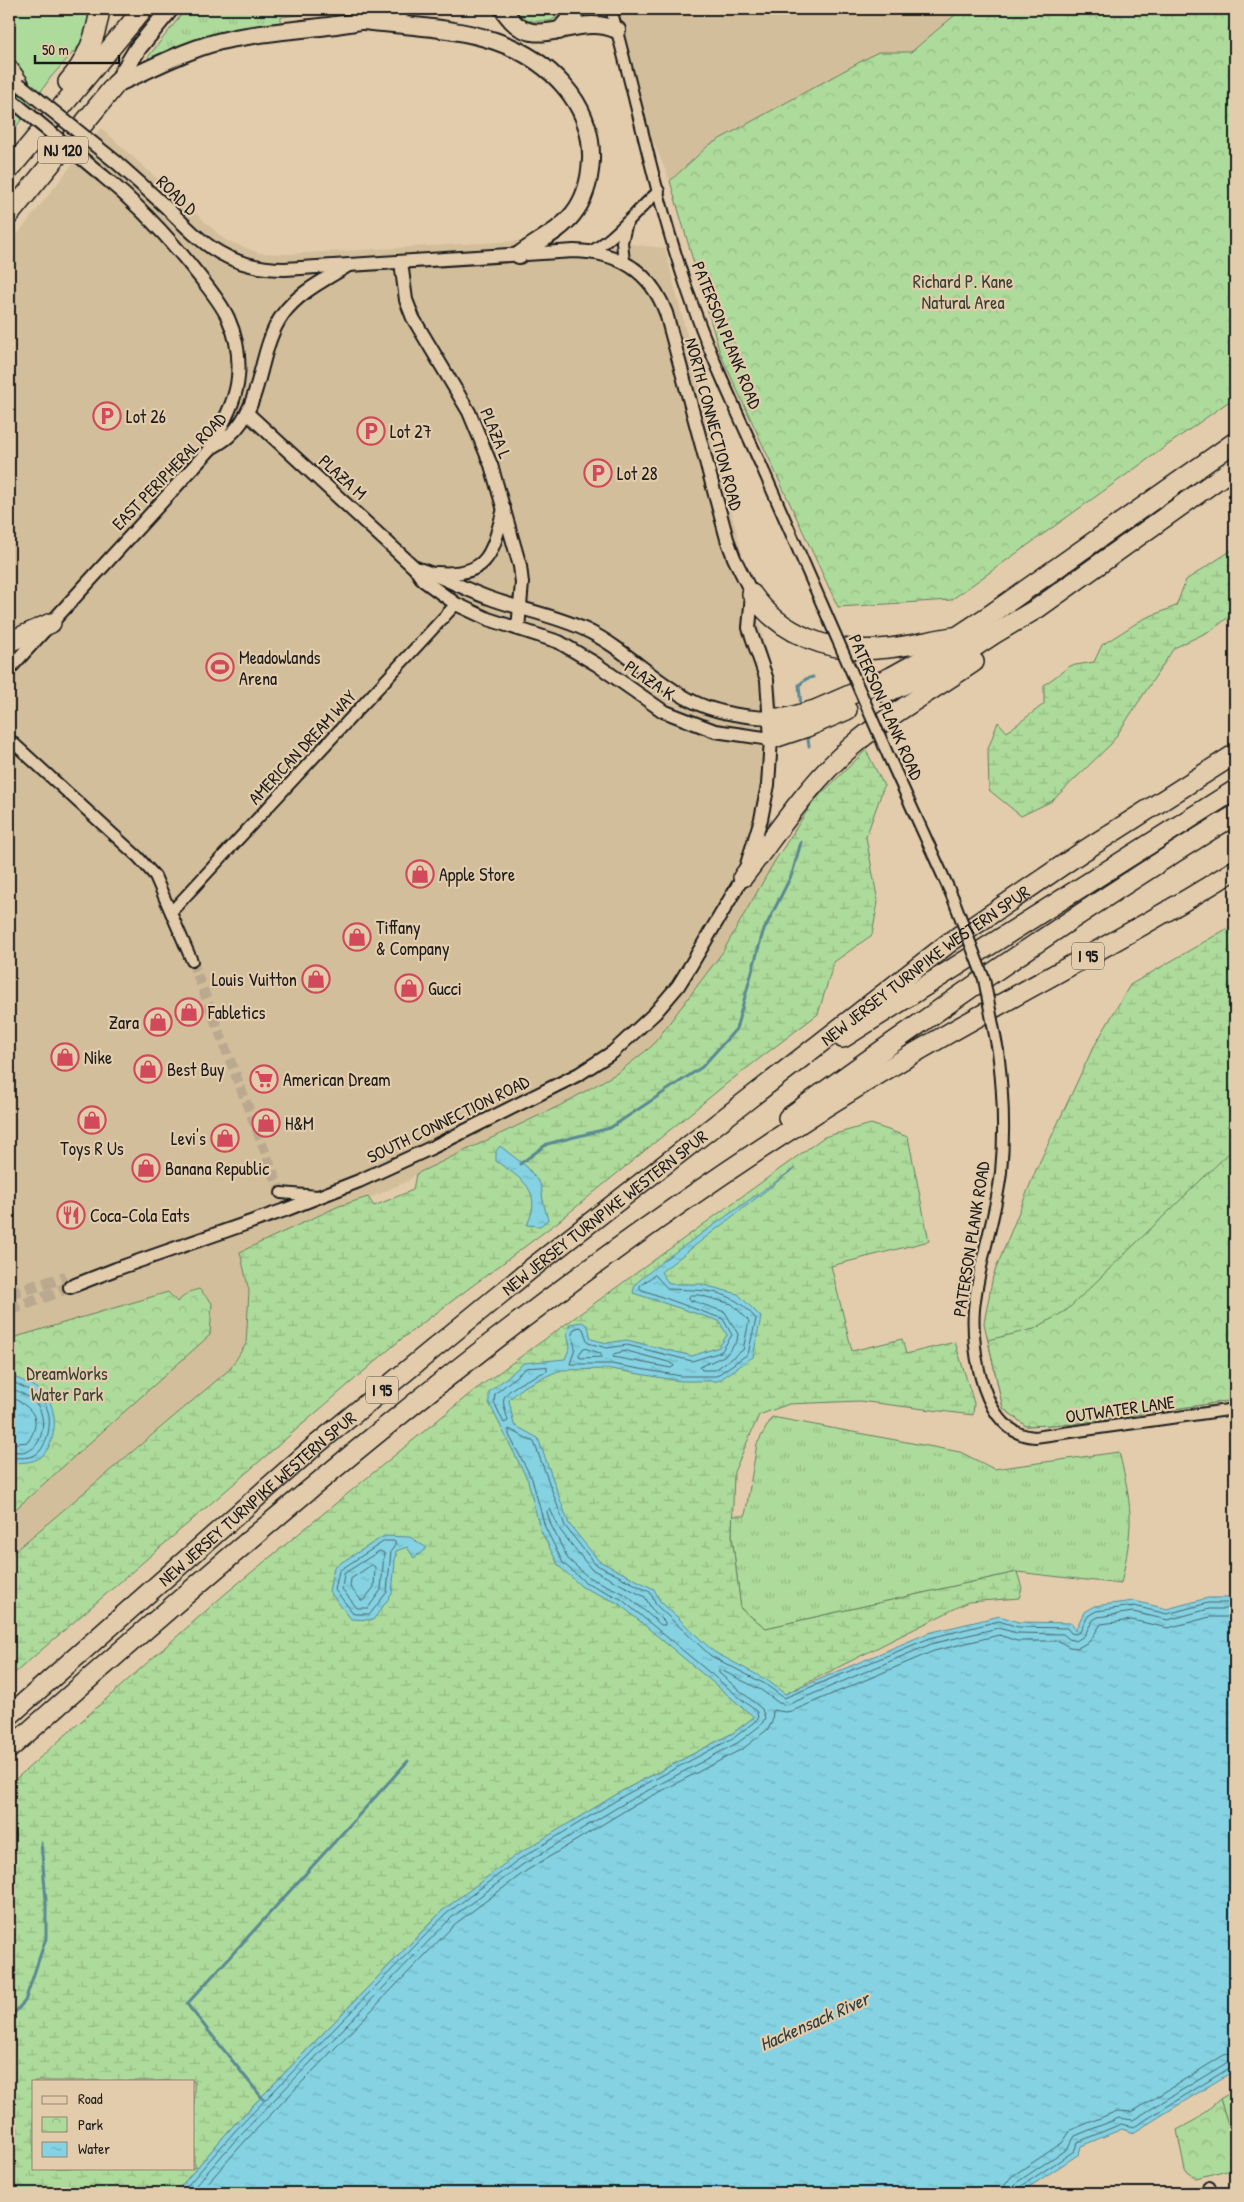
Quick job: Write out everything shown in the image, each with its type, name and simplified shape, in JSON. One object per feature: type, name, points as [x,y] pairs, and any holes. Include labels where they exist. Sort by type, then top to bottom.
[{"type":"highway","points":[[23,152],[59,93],[79,70],[92,43],[100,9]]},
{"type":"highway","name":"NJ 120","points":[[9,170],[143,9]]},
{"type":"highway","name":"NJ 120","points":[[9,215],[116,84]]},
{"type":"highway","points":[[817,716],[904,670],[961,635],[1235,442]]},
{"type":"highway","points":[[771,738],[792,724],[817,716],[950,663],[1038,608],[1235,467]]},
{"type":"highway","points":[[752,594],[767,613],[786,628],[806,638],[839,647],[862,650],[886,649],[961,635]]},
{"type":"highway","points":[[743,877],[818,781],[850,747],[1004,640],[1038,608]]},
{"type":"highway","points":[[9,642],[51,623]]},
{"type":"highway","points":[[771,718],[792,724]]},
{"type":"highway","name":"NEW JERSEY TURNPIKE WESTERN SPUR","points":[[9,1716],[249,1504],[496,1296],[950,942],[1067,862],[1235,754]]},
{"type":"highway","points":[[770,1082],[803,1065],[917,990],[1235,790]]},
{"type":"highway","points":[[728,1172],[760,1139],[884,1048],[1122,887],[1235,815]]},
{"type":"highway","name":"NEW JERSEY TURNPIKE WESTERN SPUR","points":[[9,1749],[228,1556],[380,1430],[515,1324],[728,1172],[829,1105],[940,1038],[1235,870]]},
{"type":"main road","points":[[116,84],[138,48],[170,9]]},
{"type":"main road","name":"NJ 120","points":[[116,84],[188,52],[228,40],[364,21],[404,9]]},
{"type":"main road","points":[[503,9],[514,22],[528,31],[545,33],[593,24],[617,30]]},
{"type":"main road","points":[[559,31],[578,9]]},
{"type":"main road","points":[[364,21],[448,30],[496,41],[524,54],[550,71],[560,80],[575,100],[586,122],[590,146],[589,176],[584,196],[574,214],[560,228],[519,255]]},
{"type":"street","name":"PATERSON PLANK ROAD","points":[[611,9],[659,191],[693,307],[888,755],[953,898],[984,979],[998,1051],[1003,1111],[1001,1171],[996,1206],[978,1288],[974,1321],[977,1354],[985,1390],[996,1414],[1011,1429]]},
{"type":"street","name":"ROAD D","points":[[11,82],[116,162],[197,238],[234,260],[270,269],[349,265]]},
{"type":"street","name":"ROAD D","points":[[11,82],[103,176],[134,202],[164,233],[214,294],[231,327],[237,348],[238,379],[230,409],[211,448]]},
{"type":"street","points":[[589,252],[627,222],[659,191]]},
{"type":"street","points":[[624,262],[622,242],[627,222]]},
{"type":"street","name":"NORTH CONNECTION ROAD","points":[[349,265],[589,252],[612,256],[624,262],[647,280],[662,303],[727,539],[752,594]]},
{"type":"street","name":"PLAZA L","points":[[401,262],[406,300],[413,318],[469,412],[491,465],[520,566],[522,583],[518,629]]},
{"type":"street","name":"EAST PERIPHERAL ROAD","points":[[9,669],[211,448],[231,435],[246,413],[255,392],[267,345],[283,314],[308,290],[349,265]]},
{"type":"street","name":"PLAZA M","points":[[246,413],[415,568],[423,580],[456,604],[488,619],[518,629]]},
{"type":"street","points":[[431,573],[455,575],[468,572],[482,563],[494,546],[504,508]]},
{"type":"street","name":"PLAZA M","points":[[415,568],[431,573],[469,591],[520,608]]},
{"type":"street","points":[[743,877],[766,799],[771,738],[767,680],[749,628],[752,594]]},
{"type":"street","name":"AMERICAN DREAM WAY","points":[[172,912],[456,604]]},
{"type":"street","name":"PLAZA K","points":[[520,608],[586,629],[674,690],[705,707],[744,717],[771,718]]},
{"type":"street","name":"PLAZA K","points":[[518,629],[560,642],[596,664],[645,700],[680,719],[715,731],[771,738]]},
{"type":"street","points":[[9,739],[155,876],[192,961]]},
{"type":"street","name":"SOUTH CONNECTION ROAD","points":[[68,1282],[86,1280],[322,1196],[470,1130],[578,1074],[612,1052],[655,1013],[671,994],[691,965],[743,877]]},
{"type":"street","points":[[281,1193],[322,1196]]},
{"type":"street","name":"OUTWATER LANE","points":[[1011,1429],[1022,1435],[1043,1436],[1235,1409]]},
{"type":"shaded area","points":[[619,9],[962,9],[911,52],[878,52],[709,145],[670,181],[636,102]]},
{"type":"shaded area","points":[[101,128],[225,240],[259,253],[288,254],[517,241],[543,246],[630,244],[665,248],[778,697],[778,756],[770,814],[776,859],[722,953],[652,1046],[619,1072],[561,1105],[416,1174],[408,1181],[372,1197],[339,1206],[240,1252],[249,1291],[246,1344],[230,1369],[9,1556],[9,245]]},
{"type":"green space","points":[[9,9],[112,9],[51,77],[9,137]]},
{"type":"green space","points":[[186,9],[349,9],[281,17],[281,22],[238,28],[197,39],[150,59],[148,57]]},
{"type":"green space","points":[[513,9],[574,9],[550,21],[529,21],[527,23],[519,18]]},
{"type":"green space","name":"Richard P. Kane Natural Area","points":[[962,9],[1235,9],[1235,397],[951,600],[838,607],[720,353],[670,181],[709,145],[878,52],[911,52]]},
{"type":"green space","points":[[1235,548],[1235,612],[1212,630],[1174,648],[1111,744],[1052,801],[1021,816],[989,790],[988,749],[998,722],[1007,732],[1044,704],[1044,685],[1070,666],[1094,662],[1102,645],[1143,619],[1176,606],[1186,580]]},
{"type":"green space","points":[[866,750],[884,786],[866,837],[878,902],[872,935],[834,962],[818,1014],[726,1084],[559,1221],[400,1340],[9,1678],[9,1556],[230,1369],[246,1344],[249,1291],[240,1252],[339,1206],[368,1197],[374,1206],[413,1190],[416,1174],[561,1105],[619,1072],[652,1046],[722,953],[776,859],[813,802]]},
{"type":"green space","points":[[1235,924],[1235,1400],[1072,1424],[1026,1426],[1003,1408],[984,1323],[993,1276],[1036,1170],[1092,1050],[1130,985]]},
{"type":"green space","points":[[871,1124],[908,1137],[929,1241],[831,1266],[852,1351],[902,1339],[906,1354],[955,1342],[974,1403],[973,1415],[859,1401],[789,1404],[759,1415],[734,1472],[732,1536],[741,1609],[766,1628],[1017,1572],[1022,1588],[1019,1598],[968,1602],[785,1694],[733,1733],[622,1791],[443,1910],[232,2127],[195,2170],[195,2080],[32,2080],[32,2170],[195,2170],[175,2193],[9,2193],[9,1785],[225,1594],[472,1392],[824,1137]]},
{"type":"green space","points":[[1235,1147],[1235,1400],[1072,1424],[1026,1426],[1003,1408],[988,1340],[1034,1329],[1067,1310]]},
{"type":"green space","name":"DreamWorks Water Park","points":[[199,1289],[212,1303],[210,1335],[9,1515],[9,1339],[168,1292],[177,1302],[189,1292]]},
{"type":"green space","points":[[772,1417],[960,1452],[994,1469],[1119,1452],[1130,1508],[1128,1548],[1121,1584],[1017,1572],[766,1628],[741,1609],[732,1536],[732,1516],[745,1516],[757,1444]]},
{"type":"green space","points":[[1235,2090],[1235,2146],[1220,2099]]},
{"type":"green space","points":[[1220,2099],[1235,2146],[1235,2174],[1227,2170],[1196,2178],[1185,2170],[1177,2130],[1197,2119]]},
{"type":"water","points":[[500,1146],[527,1167],[541,1185],[548,1220],[540,1226],[527,1225],[532,1213],[533,1203],[531,1194],[521,1180],[496,1161],[496,1151]]},
{"type":"water","name":"Hackensack River","points":[[795,1168],[661,1272],[669,1284],[700,1284],[738,1294],[761,1317],[753,1357],[718,1381],[680,1381],[611,1369],[560,1370],[523,1387],[509,1400],[514,1425],[538,1438],[569,1524],[599,1561],[654,1589],[660,1601],[714,1652],[767,1680],[785,1694],[928,1633],[1000,1616],[1018,1622],[1072,1623],[1075,1631],[1084,1612],[1094,1606],[1134,1601],[1167,1609],[1208,1598],[1235,1598],[1235,2070],[1133,2133],[1122,2129],[1081,2146],[1079,2154],[1020,2193],[175,2193],[232,2127],[443,1910],[515,1856],[622,1791],[733,1733],[754,1717],[618,1603],[582,1587],[559,1566],[540,1529],[528,1481],[489,1403],[489,1392],[524,1363],[565,1359],[570,1347],[567,1333],[570,1324],[582,1322],[588,1326],[591,1339],[607,1343],[627,1340],[692,1356],[719,1347],[727,1335],[719,1321],[633,1293],[635,1284],[664,1260]]},
{"type":"water","points":[[9,1375],[30,1384],[40,1391],[51,1405],[54,1420],[53,1436],[47,1450],[38,1459],[9,1463]]},
{"type":"water","points":[[384,1536],[410,1537],[427,1548],[414,1558],[407,1547],[396,1551],[392,1594],[373,1620],[351,1619],[329,1591],[334,1567]]},
{"type":"waterway","points":[[801,707],[799,685],[806,679],[813,677]]},
{"type":"waterway","points":[[807,733],[809,746]]},
{"type":"waterway","points":[[520,1164],[547,1144],[610,1128],[702,1067],[736,1029],[763,932],[792,874],[801,842]]},
{"type":"waterway","points":[[263,2099],[187,2004],[408,1761]]},
{"type":"waterway","points":[[9,2019],[25,2001],[46,1938],[46,1900],[41,1843]]},
{"type":"tunnel","points":[[192,961],[281,1193]]},
{"type":"tunnel","points":[[9,1294],[66,1277]]},
{"type":"tunnel","points":[[9,1310],[70,1287]]},
{"type":"place","name":"Lot 26","points":[[107,416]]},
{"type":"place","name":"Lot 27","points":[[371,431]]},
{"type":"place","name":"Lot 28","points":[[598,473]]},
{"type":"place","name":"Meadowlands Arena","points":[[220,667]]},
{"type":"place","name":"Apple Store","points":[[420,874]]},
{"type":"place","name":"Tiffany & Company","points":[[357,937]]},
{"type":"place","name":"Louis Vuitton","points":[[316,979]]},
{"type":"place","name":"Gucci","points":[[409,988]]},
{"type":"place","name":"Fabletics","points":[[189,1012]]},
{"type":"place","name":"Zara","points":[[158,1022]]},
{"type":"place","name":"Nike","points":[[65,1057]]},
{"type":"place","name":"Best Buy","points":[[148,1069]]},
{"type":"place","name":"American Dream","points":[[264,1079]]},
{"type":"place","name":"Toys R Us","points":[[92,1120]]},
{"type":"place","name":"H&M","points":[[266,1123]]},
{"type":"place","name":"Levi's","points":[[225,1138]]},
{"type":"place","name":"Banana Republic","points":[[146,1168]]},
{"type":"place","name":"Coca-Cola Eats","points":[[71,1215]]}]
